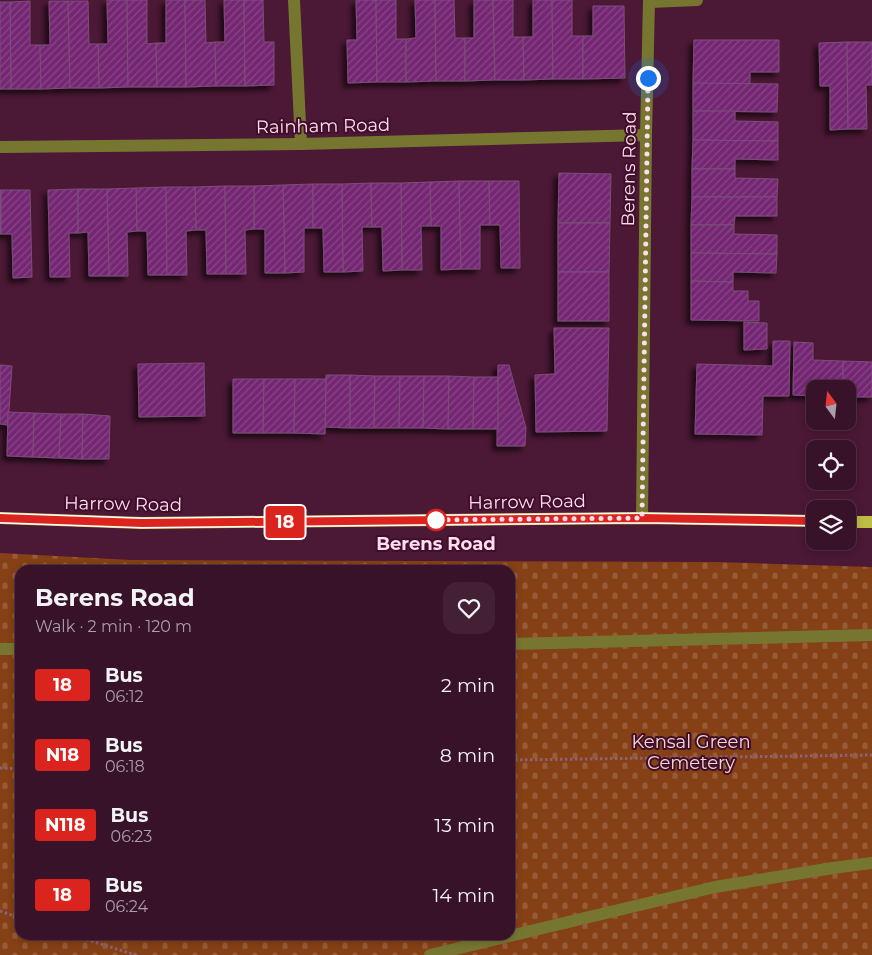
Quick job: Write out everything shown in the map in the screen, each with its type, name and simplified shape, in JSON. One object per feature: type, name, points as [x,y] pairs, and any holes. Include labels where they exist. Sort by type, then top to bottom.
[{"type":"main road","name":"Harrow Road","points":[[0,518],[142,523],[642,518],[806,521]]},
{"type":"main road","points":[[856,522],[872,522]]},
{"type":"street","points":[[294,0],[301,144]]},
{"type":"street","points":[[650,1],[697,0]]},
{"type":"street","name":"Berens Road","points":[[642,518],[646,135],[650,1]]},
{"type":"street","name":"Rainham Road","points":[[0,147],[301,144],[646,135]]},
{"type":"street","points":[[515,644],[872,635]]},
{"type":"street","points":[[0,649],[15,650]]},
{"type":"street","points":[[515,935],[715,887],[872,863]]},
{"type":"street","points":[[430,955],[493,940]]},
{"type":"path","points":[[515,760],[872,755]]},
{"type":"path","points":[[0,768],[15,770]]},
{"type":"path","points":[[0,911],[15,916]]},
{"type":"path","points":[[88,940],[136,955]]},
{"type":"green space","name":"Kensal Green Cemetery","points":[[0,553],[131,560],[716,562],[872,567],[872,955],[0,955]]},
{"type":"building","points":[[107,0],[127,0],[128,87],[99,88],[98,44],[108,44]]},
{"type":"building","points":[[127,0],[147,0],[147,44],[156,43],[157,87],[128,87]]},
{"type":"building","points":[[166,0],[185,0],[186,87],[157,87],[156,43],[166,43]]},
{"type":"building","points":[[185,0],[205,0],[206,43],[215,42],[216,86],[186,87]]},
{"type":"building","points":[[224,0],[244,0],[245,86],[216,86],[215,42],[225,42]]},
{"type":"building","points":[[244,0],[263,0],[264,42],[274,42],[274,85],[245,86]]},
{"type":"building","points":[[356,0],[376,0],[377,82],[348,83],[347,40],[357,40]]},
{"type":"building","points":[[376,0],[396,0],[396,39],[406,39],[406,82],[377,82]]},
{"type":"building","points":[[415,0],[435,0],[436,81],[406,82],[406,39],[416,38]]},
{"type":"building","points":[[435,0],[454,0],[455,38],[465,38],[465,81],[436,81]]},
{"type":"building","points":[[474,0],[493,0],[495,80],[465,81],[465,38],[474,38]]},
{"type":"building","points":[[493,0],[513,0],[513,37],[523,37],[524,80],[495,80]]},
{"type":"building","points":[[533,0],[552,0],[553,79],[524,80],[523,37],[533,37]]},
{"type":"building","points":[[552,0],[572,0],[572,36],[583,36],[583,79],[553,79]]},
{"type":"building","points":[[30,1],[30,45],[40,45],[41,89],[11,89],[10,2]]},
{"type":"building","points":[[49,1],[68,1],[70,88],[41,89],[40,45],[50,45]]},
{"type":"building","points":[[68,1],[88,1],[89,44],[98,44],[99,88],[70,88]]},
{"type":"building","points":[[0,2],[10,2],[11,89],[0,89]]},
{"type":"building","points":[[593,6],[624,6],[625,78],[583,79],[583,36],[593,36]]},
{"type":"building","points":[[694,40],[779,40],[779,72],[750,72],[750,84],[693,83]]},
{"type":"building","points":[[847,42],[848,129],[830,130],[830,86],[820,86],[819,43]]},
{"type":"building","points":[[847,42],[872,42],[872,85],[866,85],[867,129],[848,129]]},
{"type":"building","points":[[693,83],[778,84],[777,112],[693,111]]},
{"type":"building","points":[[693,111],[735,111],[735,121],[778,122],[778,141],[693,140]]},
{"type":"building","points":[[693,140],[778,141],[778,160],[735,159],[735,169],[692,169]]},
{"type":"building","points":[[692,169],[735,169],[735,178],[778,179],[777,197],[692,197]]},
{"type":"building","points":[[559,173],[611,174],[610,223],[558,223]]},
{"type":"building","points":[[459,181],[461,269],[441,270],[441,226],[431,226],[430,182]]},
{"type":"building","points":[[459,181],[489,181],[490,225],[480,225],[480,269],[461,269]]},
{"type":"building","points":[[489,181],[519,181],[520,268],[501,268],[500,225],[490,225]]},
{"type":"building","points":[[430,182],[431,226],[421,226],[422,270],[402,270],[401,183]]},
{"type":"building","points":[[371,183],[372,227],[362,227],[363,271],[343,272],[342,184]]},
{"type":"building","points":[[371,183],[401,183],[402,270],[383,271],[382,227],[372,227]]},
{"type":"building","points":[[313,184],[313,228],[304,228],[304,272],[285,273],[283,185]]},
{"type":"building","points":[[313,184],[342,184],[343,272],[324,272],[323,228],[313,228]]},
{"type":"building","points":[[283,185],[285,273],[265,273],[265,229],[254,229],[254,186]]},
{"type":"building","points":[[225,186],[226,274],[207,274],[206,230],[196,230],[195,187]]},
{"type":"building","points":[[225,186],[254,186],[254,229],[245,230],[246,274],[226,274]]},
{"type":"building","points":[[166,187],[167,275],[148,275],[147,231],[137,231],[136,188]]},
{"type":"building","points":[[166,187],[195,187],[196,230],[186,231],[187,275],[167,275]]},
{"type":"building","points":[[136,188],[137,231],[127,232],[128,276],[109,276],[107,189]]},
{"type":"building","points":[[78,189],[78,233],[69,233],[70,277],[50,277],[48,190]]},
{"type":"building","points":[[78,189],[107,189],[109,276],[89,276],[88,232],[78,233]]},
{"type":"building","points":[[1,190],[1,234],[0,234]]},
{"type":"building","points":[[1,190],[30,190],[32,277],[13,278],[12,234],[1,234]]},
{"type":"building","points":[[692,197],[777,197],[777,216],[735,216],[734,225],[691,225]]},
{"type":"building","points":[[558,223],[610,223],[609,272],[558,272]]},
{"type":"building","points":[[691,225],[734,225],[734,234],[777,235],[777,254],[691,253]]},
{"type":"building","points":[[691,253],[777,254],[776,273],[733,272],[733,282],[691,281]]},
{"type":"building","points":[[558,272],[609,272],[609,321],[558,321]]},
{"type":"building","points":[[691,281],[733,282],[733,291],[748,291],[748,301],[759,301],[759,321],[691,320]]},
{"type":"building","points":[[744,322],[767,323],[767,349],[744,350]]},
{"type":"building","points":[[554,328],[609,328],[607,431],[536,432],[535,375],[555,374]]},
{"type":"building","points":[[773,341],[790,341],[789,396],[763,396],[762,435],[695,434],[697,364],[773,366]]},
{"type":"building","points":[[794,342],[813,343],[813,360],[843,361],[843,380],[806,380],[806,396],[793,395]]},
{"type":"building","points":[[843,361],[872,362],[872,397],[856,397],[856,380],[843,380]]},
{"type":"building","points":[[204,363],[205,416],[139,417],[138,364]]},
{"type":"building","points":[[0,365],[12,366],[8,425],[0,424]]},
{"type":"building","points":[[498,365],[509,365],[526,428],[525,446],[497,446]]},
{"type":"building","points":[[326,375],[350,375],[350,428],[325,427]]},
{"type":"building","points":[[350,375],[375,376],[374,428],[350,428]]},
{"type":"building","points":[[375,376],[400,376],[399,428],[374,428]]},
{"type":"building","points":[[400,376],[424,376],[423,428],[399,428]]},
{"type":"building","points":[[424,376],[449,376],[448,429],[423,428]]},
{"type":"building","points":[[449,376],[474,377],[473,429],[448,429]]},
{"type":"building","points":[[474,377],[498,377],[498,429],[473,429]]},
{"type":"building","points":[[233,379],[264,379],[263,433],[233,433]]},
{"type":"building","points":[[264,379],[295,379],[294,433],[263,433]]},
{"type":"building","points":[[295,379],[326,379],[325,434],[294,433]]},
{"type":"building","points":[[8,412],[34,413],[33,457],[7,456]]},
{"type":"building","points":[[34,413],[61,414],[59,458],[33,457]]},
{"type":"building","points":[[61,414],[83,414],[82,459],[59,458]]},
{"type":"building","points":[[83,414],[110,416],[109,459],[82,459]]},
{"type":"bus line","name":"18","points":[[0,518],[142,523],[642,518],[806,521]]},
{"type":"place","name":"Berens Road","points":[[436,520]]},
{"type":"route","points":[[436,520],[433,520],[642,518],[648,78]]}]
